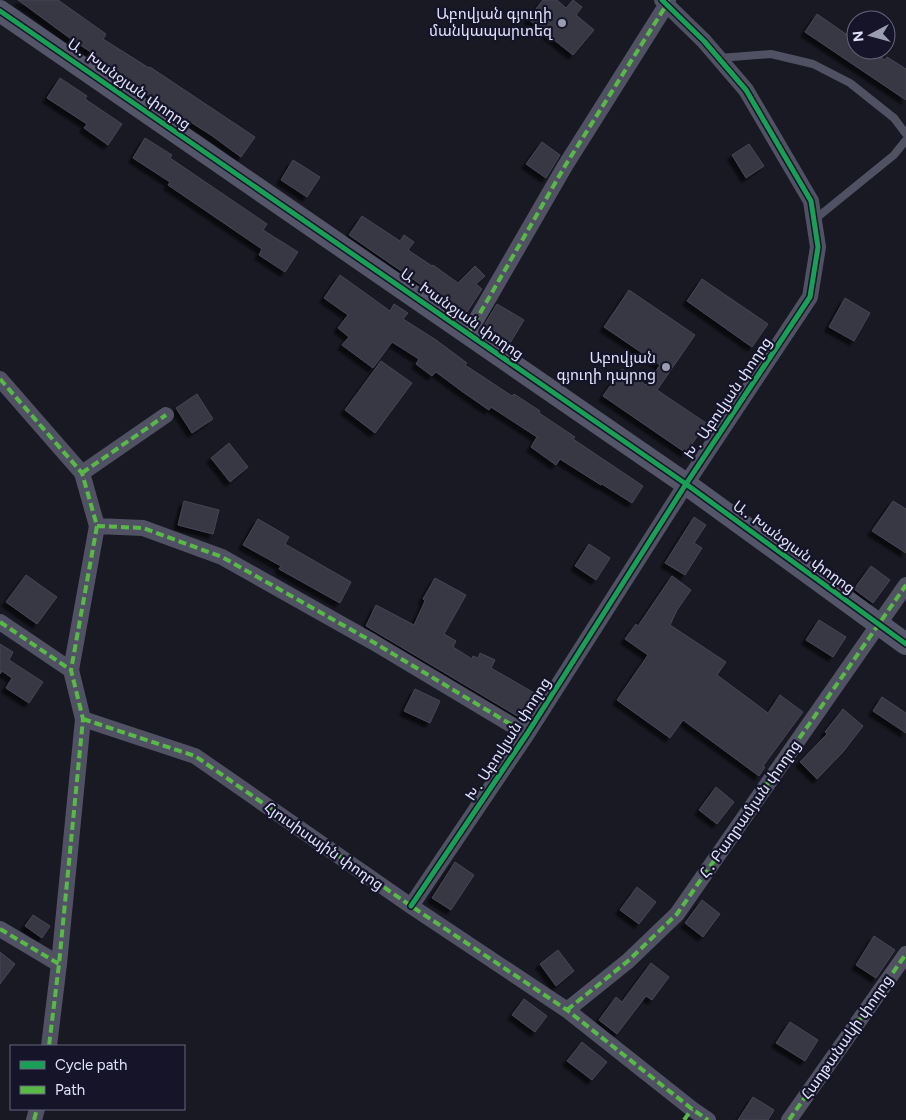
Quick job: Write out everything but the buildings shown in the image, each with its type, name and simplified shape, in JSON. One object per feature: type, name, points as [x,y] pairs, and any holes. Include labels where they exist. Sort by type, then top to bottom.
[{"type":"street","name":"Խ․ Աբովյան փողոց","points":[[411,906],[527,734],[686,484],[810,297],[818,247],[811,201],[746,90],[704,41],[666,1],[566,166],[468,334]]},
{"type":"street","name":"Ա․ Խանջյան փողոց","points":[[0,11],[686,484],[906,644]]},
{"type":"street","points":[[0,379],[82,473],[97,526],[71,670],[83,719],[49,1045]]},
{"type":"street","points":[[82,473],[166,415]]},
{"type":"street","points":[[97,526],[143,528],[222,557],[373,642],[527,734]]},
{"type":"street","name":"Հ․ Բաղրամյան փողոց","points":[[567,1010],[628,961],[677,914],[906,585]]},
{"type":"street","points":[[0,622],[71,670]]},
{"type":"street","name":"Հյուսիսային փողոց","points":[[83,719],[195,756],[411,906],[567,1010],[708,1120]]},
{"type":"street","points":[[0,929],[59,964]]},
{"type":"street","name":"Հաղթանակի փողոց","points":[[789,1120],[906,954]]},
{"type":"lane","points":[[719,58],[771,54],[813,64],[850,82],[894,118],[906,134]]},
{"type":"lane","points":[[814,220],[894,155],[906,140]]},
{"type":"marked path","points":[[468,334],[565,166],[668,0]]},
{"type":"marked path","points":[[0,379],[82,473],[97,526],[71,670],[83,719],[49,1045]]},
{"type":"marked path","points":[[82,473],[166,415]]},
{"type":"marked path","points":[[97,526],[143,528],[222,557],[373,642],[527,734]]},
{"type":"marked path","points":[[567,1010],[628,961],[677,914],[906,585]]},
{"type":"marked path","points":[[0,622],[71,670]]},
{"type":"marked path","points":[[83,719],[195,756],[411,906],[567,1010],[708,1120]]},
{"type":"marked path","points":[[0,929],[59,964]]},
{"type":"marked path","points":[[789,1120],[906,954]]},
{"type":"marked path","points":[[684,1120],[692,1109]]},
{"type":"marked path","points":[[34,1120],[37,1110]]},
{"type":"cycle path","points":[[411,906],[527,734],[686,484],[810,297],[818,247],[811,201],[746,90],[704,41],[662,0]]},
{"type":"cycle path","points":[[0,11],[686,484],[906,644]]},
{"type":"place","name":"Աբովյան գյուղի մանկապարտեզ","points":[[562,23]]},
{"type":"place","name":"Աբովյան գյուղի դպրոց","points":[[666,367]]}]
